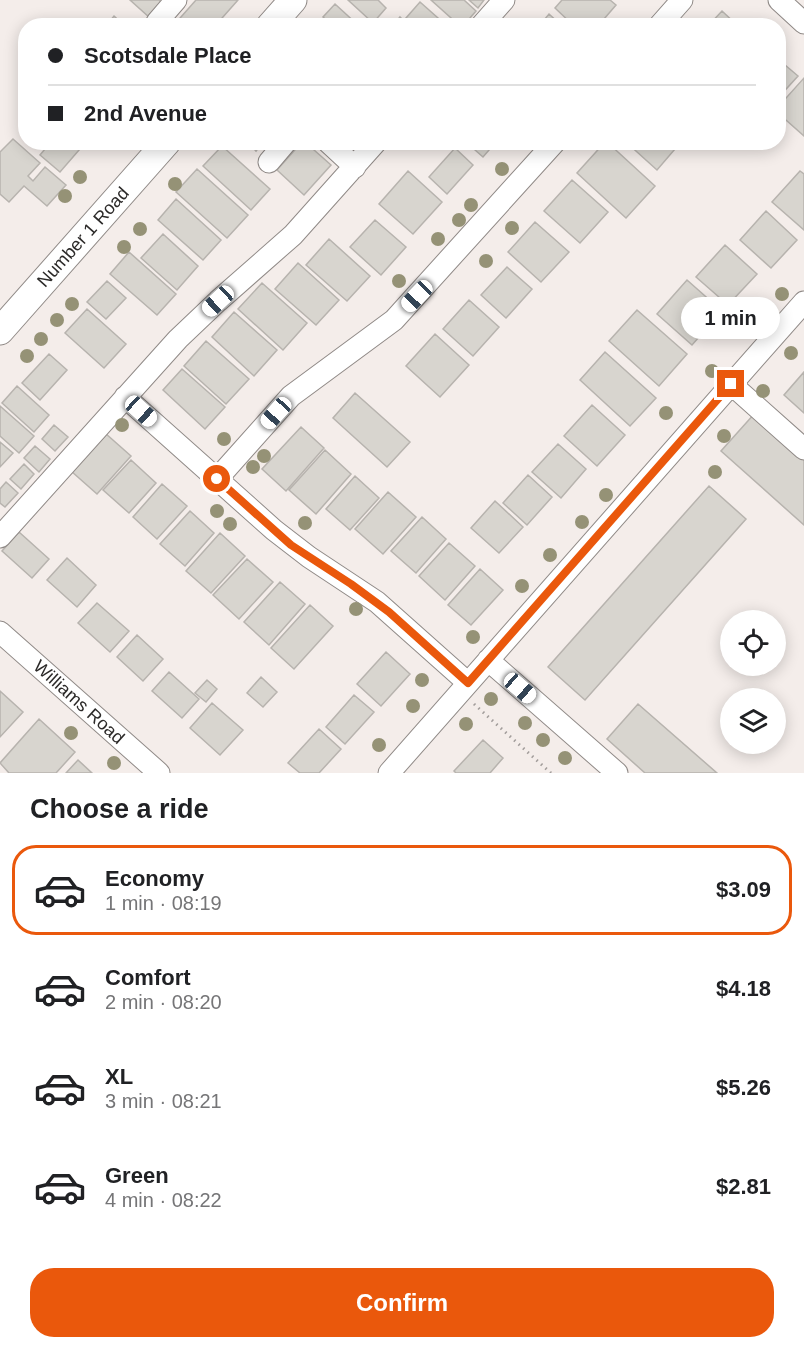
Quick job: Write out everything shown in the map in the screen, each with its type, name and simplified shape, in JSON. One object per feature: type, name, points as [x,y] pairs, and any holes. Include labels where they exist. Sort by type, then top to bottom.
[{"type":"main road","points":[[277,18],[293,0]]},
{"type":"main road","name":"Number 1 Road","points":[[0,331],[159,150]]},
{"type":"street","points":[[160,18],[176,0]]},
{"type":"street","points":[[488,18],[504,0]]},
{"type":"street","points":[[666,18],[682,0]]},
{"type":"street","points":[[779,0],[804,23]]},
{"type":"street","points":[[269,162],[279,150]]},
{"type":"street","points":[[337,150],[354,166]]},
{"type":"street","points":[[0,537],[200,317],[293,235],[369,150]]},
{"type":"street","points":[[217,479],[291,396],[394,320],[548,150]]},
{"type":"street","points":[[389,773],[804,302]]},
{"type":"street","points":[[731,384],[804,449]]},
{"type":"street","points":[[125,397],[291,545],[389,612],[464,687]]},
{"type":"street","name":"Williams Road","points":[[0,632],[159,773]]},
{"type":"street","points":[[488,660],[617,773]]},
{"type":"path","points":[[464,687],[551,773]]},
{"type":"building","points":[[130,0],[159,0],[163,4],[150,18]]},
{"type":"building","points":[[196,0],[238,0],[222,18],[180,18]]},
{"type":"building","points":[[348,0],[378,0],[386,8],[377,18],[368,18]]},
{"type":"building","points":[[431,0],[464,0],[476,11],[470,18],[451,18]]},
{"type":"building","points":[[469,0],[484,0],[478,8]]},
{"type":"building","points":[[562,0],[610,0],[616,5],[605,18],[566,18],[555,8]]},
{"type":"building","points":[[420,2],[438,18],[406,18]]},
{"type":"building","points":[[335,4],[350,18],[324,18]]},
{"type":"building","points":[[722,11],[729,18],[715,18]]},
{"type":"building","points":[[786,66],[798,76],[786,89]]},
{"type":"building","points":[[804,78],[804,136],[786,120],[786,98]]},
{"type":"building","points":[[13,139],[18,143],[18,150],[25,150],[40,163],[28,176],[33,181],[45,167],[66,185],[47,206],[24,186],[9,202],[0,194],[0,152]]},
{"type":"building","points":[[44,150],[79,150],[60,172],[40,155]]},
{"type":"building","points":[[218,150],[226,150],[270,189],[251,210],[203,166]]},
{"type":"building","points":[[295,150],[314,150],[331,165],[304,195],[277,170]]},
{"type":"building","points":[[453,150],[457,150],[473,165],[447,194],[429,177]]},
{"type":"building","points":[[475,150],[489,150],[483,157]]},
{"type":"building","points":[[598,150],[616,150],[655,186],[626,218],[577,173]]},
{"type":"building","points":[[635,150],[674,150],[657,170]]},
{"type":"building","points":[[197,169],[248,215],[227,238],[176,192]]},
{"type":"building","points":[[408,171],[442,202],[413,234],[379,204]]},
{"type":"building","points":[[800,171],[804,174],[804,230],[772,202]]},
{"type":"building","points":[[572,180],[608,212],[580,243],[544,211]]},
{"type":"building","points":[[176,199],[221,240],[203,260],[158,220]]},
{"type":"building","points":[[766,211],[797,240],[771,268],[740,240]]},
{"type":"building","points":[[375,220],[406,247],[381,275],[350,247]]},
{"type":"building","points":[[535,222],[569,252],[541,282],[508,252]]},
{"type":"building","points":[[163,234],[198,266],[177,290],[141,258]]},
{"type":"building","points":[[329,239],[370,276],[347,301],[306,265]]},
{"type":"building","points":[[725,245],[757,274],[728,305],[696,277]]},
{"type":"building","points":[[129,252],[176,294],[157,315],[110,274]]},
{"type":"building","points":[[298,263],[339,300],[316,325],[275,289]]},
{"type":"building","points":[[507,267],[532,289],[506,318],[481,295]]},
{"type":"building","points":[[687,280],[722,311],[692,345],[657,314]]},
{"type":"building","points":[[107,281],[126,298],[106,319],[87,302]]},
{"type":"building","points":[[262,283],[307,323],[283,350],[238,309]]},
{"type":"building","points":[[469,300],[499,327],[473,356],[443,329]]},
{"type":"building","points":[[87,309],[126,344],[104,368],[65,333]]},
{"type":"building","points":[[637,310],[687,354],[659,386],[609,341]]},
{"type":"building","points":[[234,312],[277,350],[254,376],[212,337]]},
{"type":"building","points":[[435,334],[469,365],[440,397],[406,366]]},
{"type":"building","points":[[206,341],[249,379],[226,404],[184,366]]},
{"type":"building","points":[[605,352],[656,398],[630,426],[580,380]]},
{"type":"building","points":[[49,354],[67,370],[40,400],[22,383]]},
{"type":"building","points":[[182,369],[225,407],[205,429],[163,390]]},
{"type":"building","points":[[804,372],[804,413],[784,395]]},
{"type":"building","points":[[17,386],[49,415],[34,432],[2,403]]},
{"type":"building","points":[[355,393],[410,442],[387,467],[333,418]]},
{"type":"building","points":[[592,405],[625,435],[597,466],[564,436]]},
{"type":"building","points":[[0,406],[34,436],[19,453],[0,436]]},
{"type":"building","points":[[755,413],[804,456],[804,525],[721,451]]},
{"type":"building","points":[[54,425],[68,437],[55,451],[42,439]]},
{"type":"building","points":[[301,427],[324,448],[286,491],[262,469]]},
{"type":"building","points":[[105,433],[131,456],[97,494],[71,471]]},
{"type":"building","points":[[0,442],[13,453],[0,467]]},
{"type":"building","points":[[558,444],[586,469],[561,498],[532,472]]},
{"type":"building","points":[[35,446],[50,459],[39,472],[24,458]]},
{"type":"building","points":[[325,450],[351,474],[316,514],[289,490]]},
{"type":"building","points":[[131,460],[156,483],[129,513],[103,490]]},
{"type":"building","points":[[24,464],[34,474],[21,489],[10,479]]},
{"type":"building","points":[[528,475],[552,497],[527,525],[503,503]]},
{"type":"building","points":[[355,476],[379,498],[350,530],[326,509]]},
{"type":"building","points":[[6,482],[18,493],[5,507],[0,503],[0,489]]},
{"type":"building","points":[[162,484],[187,506],[157,539],[133,517]]},
{"type":"building","points":[[709,486],[746,519],[585,700],[548,667]]},
{"type":"building","points":[[388,492],[416,517],[383,554],[355,529]]},
{"type":"building","points":[[495,501],[523,527],[499,553],[471,528]]},
{"type":"building","points":[[190,511],[214,533],[185,566],[160,544]]},
{"type":"building","points":[[422,517],[446,539],[416,573],[391,551]]},
{"type":"building","points":[[19,532],[49,559],[32,578],[2,551]]},
{"type":"building","points":[[220,533],[245,556],[211,593],[186,571]]},
{"type":"building","points":[[449,543],[475,566],[445,600],[419,576]]},
{"type":"building","points":[[67,558],[96,585],[77,607],[47,580]]},
{"type":"building","points":[[247,559],[273,582],[239,619],[213,595]]},
{"type":"building","points":[[480,569],[503,590],[471,625],[448,605]]},
{"type":"building","points":[[280,582],[305,604],[269,645],[244,622]]},
{"type":"building","points":[[97,603],[129,631],[110,652],[78,623]]},
{"type":"building","points":[[310,605],[333,626],[294,669],[271,648]]},
{"type":"building","points":[[137,635],[163,659],[143,681],[117,657]]},
{"type":"building","points":[[386,652],[410,674],[381,706],[357,684]]},
{"type":"building","points":[[169,672],[199,699],[182,718],[152,691]]},
{"type":"building","points":[[261,677],[277,692],[263,707],[247,693]]},
{"type":"building","points":[[207,680],[217,689],[206,702],[195,693]]},
{"type":"building","points":[[0,691],[23,712],[0,737]]},
{"type":"building","points":[[354,695],[374,712],[345,744],[326,727]]},
{"type":"building","points":[[212,703],[243,730],[220,755],[190,728]]},
{"type":"building","points":[[638,704],[717,773],[645,773],[607,739]]},
{"type":"building","points":[[39,719],[75,752],[56,773],[9,773],[0,763]]},
{"type":"building","points":[[319,729],[341,749],[319,773],[300,773],[288,763]]},
{"type":"building","points":[[483,740],[503,758],[490,773],[456,773],[454,771]]},
{"type":"building","points":[[78,760],[92,773],[66,773]]},
{"type":"route","points":[[217,479],[291,545],[365,593],[389,612],[468,683],[731,384]]}]
